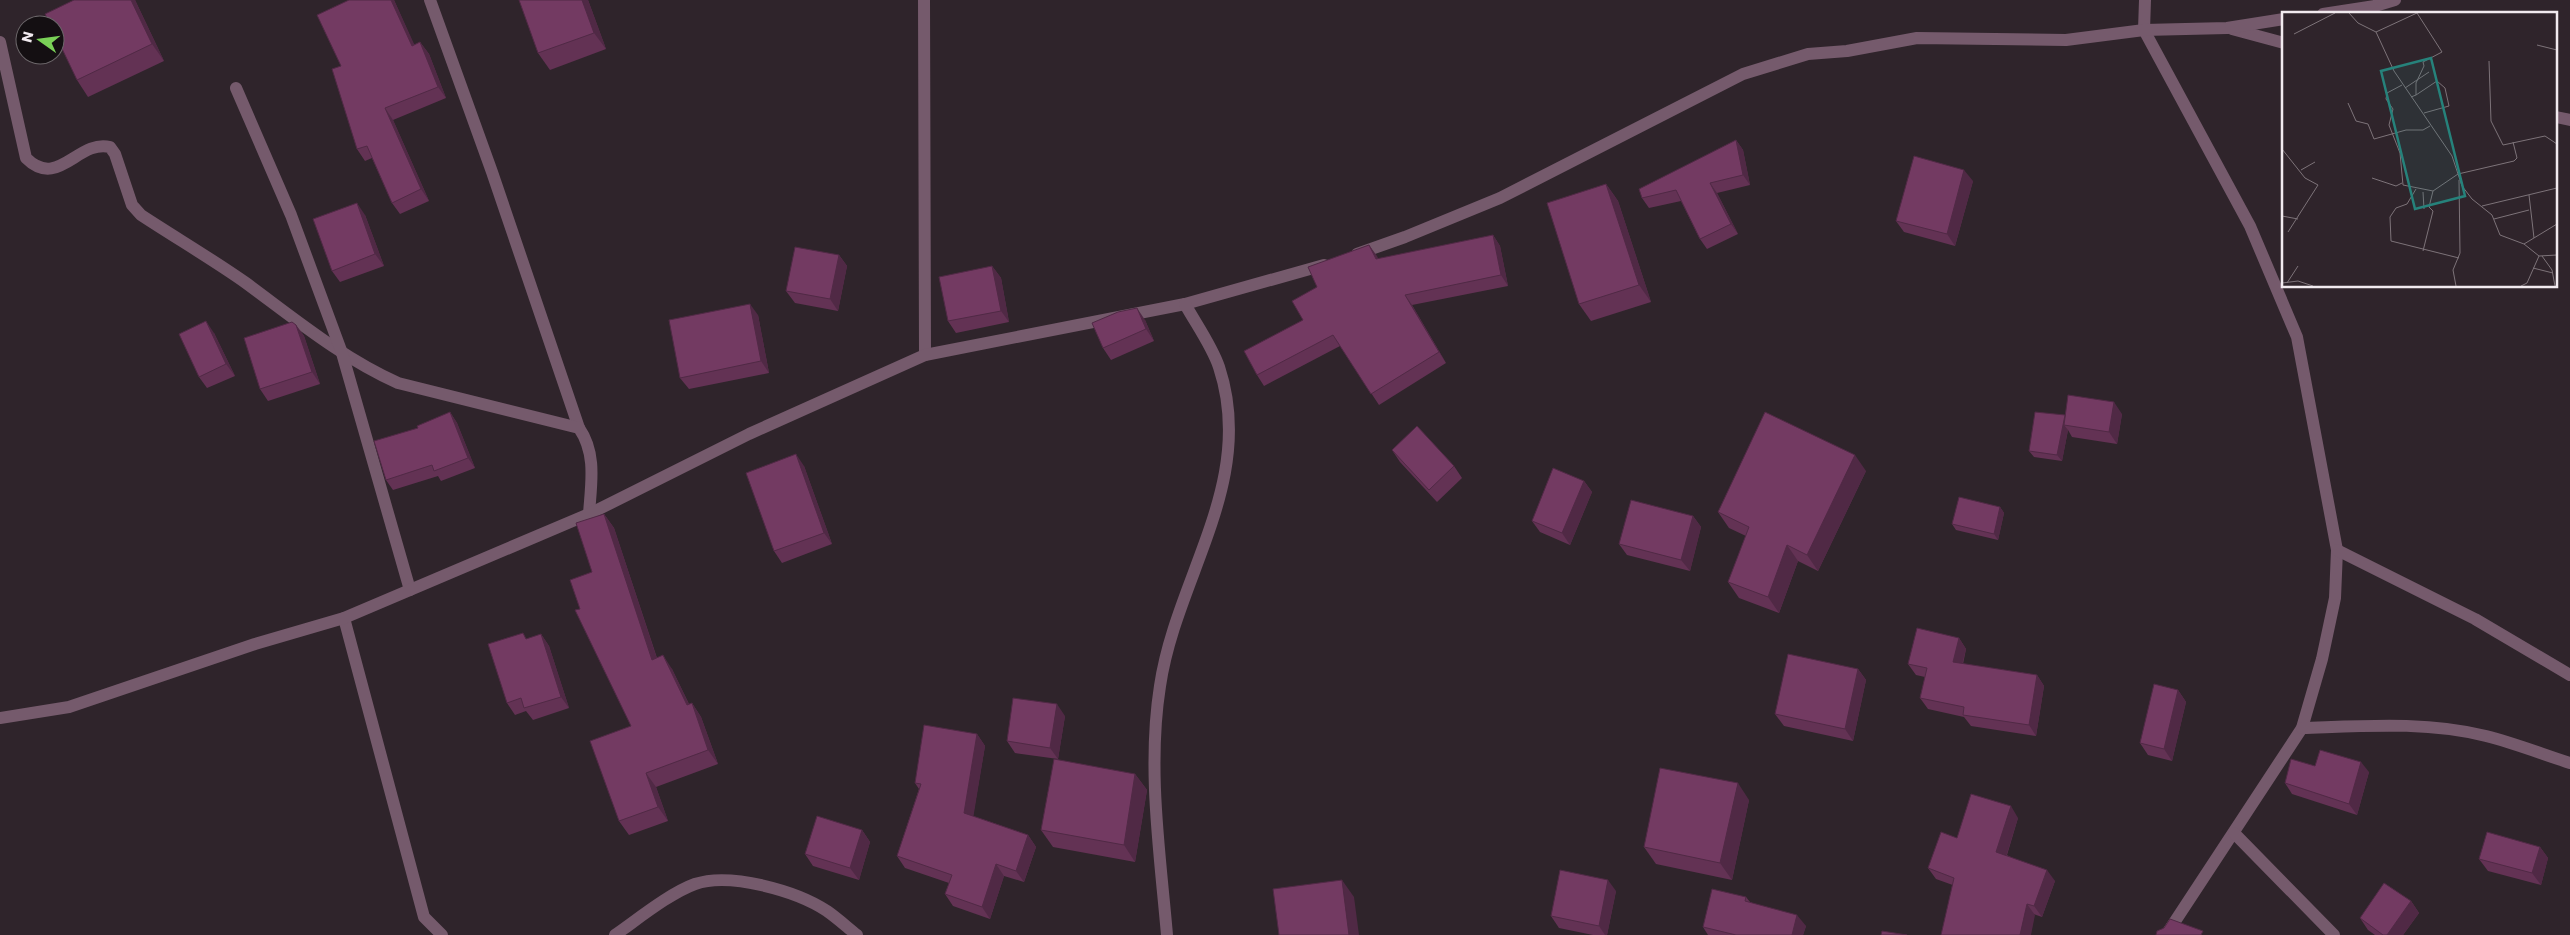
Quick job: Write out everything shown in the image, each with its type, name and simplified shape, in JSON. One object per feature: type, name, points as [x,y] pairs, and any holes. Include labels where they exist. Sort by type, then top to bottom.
[{"type":"street","points":[[430,0],[492,172],[579,428],[588,440],[593,463],[589,514]]},
{"type":"street","points":[[924,0],[925,355]]},
{"type":"street","points":[[2145,0],[2144,30],[2250,226],[2298,337],[2337,550],[2335,598],[2322,660],[2302,728],[2166,935]]},
{"type":"street","points":[[2336,12],[2375,6],[2395,0]]},
{"type":"street","points":[[0,718],[69,707],[255,644],[344,618],[589,514],[749,434],[925,355],[1185,304],[1339,260],[1405,237],[1500,198],[1743,74],[1808,54],[1847,51],[1916,38],[2066,40],[2144,30],[2227,28],[2282,19]]},
{"type":"street","points":[[2227,28],[2282,42]]},
{"type":"street","points":[[0,42],[26,158],[35,167],[44,169],[59,167],[94,147],[103,145],[110,147],[115,154],[132,205],[141,215],[244,282],[342,353],[372,371],[398,383],[579,428]]},
{"type":"street","points":[[236,88],[290,215],[342,353],[410,590]]},
{"type":"street","points":[[1167,935],[1154,741],[1160,684],[1180,608],[1206,544],[1224,485],[1229,450],[1229,405],[1219,366],[1185,304]]},
{"type":"street","points":[[2337,550],[2475,618],[2570,676]]},
{"type":"street","points":[[344,618],[424,917],[442,935]]},
{"type":"street","points":[[2302,728],[2394,726],[2450,731],[2485,736],[2570,763]]},
{"type":"street","points":[[2234,833],[2334,935]]},
{"type":"street","points":[[615,935],[658,906],[696,884],[727,879],[794,896],[825,910],[856,935]]},
{"type":"building","points":[[74,0],[131,0],[152,44],[77,80],[65,55],[65,15],[45,14]]},
{"type":"building","points":[[349,0],[391,0],[412,46],[420,42],[438,87],[385,108],[421,189],[392,203],[367,146],[357,149],[332,69],[341,66],[317,15]]},
{"type":"building","points":[[519,0],[582,0],[594,33],[538,53]]},
{"type":"building","points":[[1736,140],[1743,175],[1710,183],[1731,224],[1700,239],[1676,190],[1642,198],[1639,189]]},
{"type":"building","points":[[1914,156],[1964,170],[1947,234],[1896,221]]},
{"type":"building","points":[[1606,184],[1639,285],[1579,304],[1547,203]]},
{"type":"building","points":[[357,203],[375,254],[332,271],[313,219]]},
{"type":"building","points":[[1493,235],[1501,275],[1405,295],[1439,352],[1371,394],[1333,335],[1257,375],[1244,351],[1303,320],[1292,301],[1317,287],[1308,267],[1369,245],[1376,259]]},
{"type":"building","points":[[795,247],[839,255],[830,299],[786,291]]},
{"type":"building","points":[[992,266],[1001,311],[948,321],[939,277]]},
{"type":"building","points":[[750,304],[761,361],[680,378],[669,320]]},
{"type":"building","points":[[1137,308],[1146,329],[1103,348],[1092,323],[1118,312]]},
{"type":"building","points":[[206,321],[226,364],[199,377],[179,334]]},
{"type":"building","points":[[292,322],[296,325],[312,372],[260,389],[244,338]]},
{"type":"building","points":[[2068,395],[2114,402],[2109,432],[2064,425]]},
{"type":"building","points":[[450,412],[468,458],[434,471],[432,465],[386,480],[374,441],[418,428],[417,426]]},
{"type":"building","points":[[1765,412],[1855,455],[1807,555],[1787,545],[1768,597],[1728,582],[1749,527],[1718,512]]},
{"type":"building","points":[[2035,412],[2065,415],[2057,455],[2029,451]]},
{"type":"building","points":[[1417,426],[1454,466],[1429,490],[1392,450]]},
{"type":"building","points":[[796,454],[824,533],[774,551],[746,473]]},
{"type":"building","points":[[1553,468],[1584,481],[1562,533],[1532,521]]},
{"type":"building","points":[[1959,497],[2000,507],[1994,534],[1952,524]]},
{"type":"building","points":[[1631,500],[1693,516],[1681,560],[1619,544]]},
{"type":"building","points":[[604,514],[652,660],[663,655],[687,705],[692,703],[708,750],[646,773],[658,807],[619,821],[590,741],[631,726],[575,610],[580,609],[570,580],[592,572],[576,523]]},
{"type":"building","points":[[1917,628],[1959,638],[1953,662],[2037,675],[2029,725],[1963,715],[1964,707],[1920,698],[1927,668],[1908,664]]},
{"type":"building","points":[[523,633],[526,639],[541,634],[561,697],[524,708],[521,698],[507,703],[488,644]]},
{"type":"building","points":[[1788,654],[1858,669],[1845,729],[1775,714]]},
{"type":"building","points":[[2154,684],[2178,690],[2164,749],[2140,743]]},
{"type":"building","points":[[1013,698],[1057,704],[1050,748],[1007,741]]},
{"type":"building","points":[[924,725],[977,734],[964,813],[1028,835],[1016,871],[996,864],[982,907],[945,894],[952,875],[897,856],[921,784],[915,783]]},
{"type":"building","points":[[2320,750],[2361,762],[2349,804],[2285,783],[2291,759],[2315,766]]},
{"type":"building","points":[[1054,759],[1135,774],[1124,845],[1041,830]]},
{"type":"building","points":[[1660,768],[1738,783],[1720,863],[1644,847]]},
{"type":"building","points":[[1971,794],[2011,806],[1996,852],[2047,870],[2034,906],[2027,904],[2020,935],[1941,935],[1954,878],[1928,868],[1941,832],[1957,838]]},
{"type":"building","points":[[817,816],[862,830],[850,868],[805,854]]},
{"type":"building","points":[[2487,832],[2540,847],[2532,873],[2479,859]]},
{"type":"building","points":[[1560,870],[1608,880],[1599,926],[1551,916]]},
{"type":"building","points":[[1342,880],[1349,935],[1279,935],[1273,889]]},
{"type":"building","points":[[2384,883],[2411,901],[2387,935],[2383,935],[2360,918]]},
{"type":"building","points":[[1712,889],[1746,897],[1745,901],[1797,915],[1792,935],[1736,935],[1703,927]]},
{"type":"building","points":[[2170,919],[2203,931],[2201,935],[2156,935],[2157,931],[2164,928]]},
{"type":"building","points":[[1882,931],[1907,935],[1881,935]]}]
